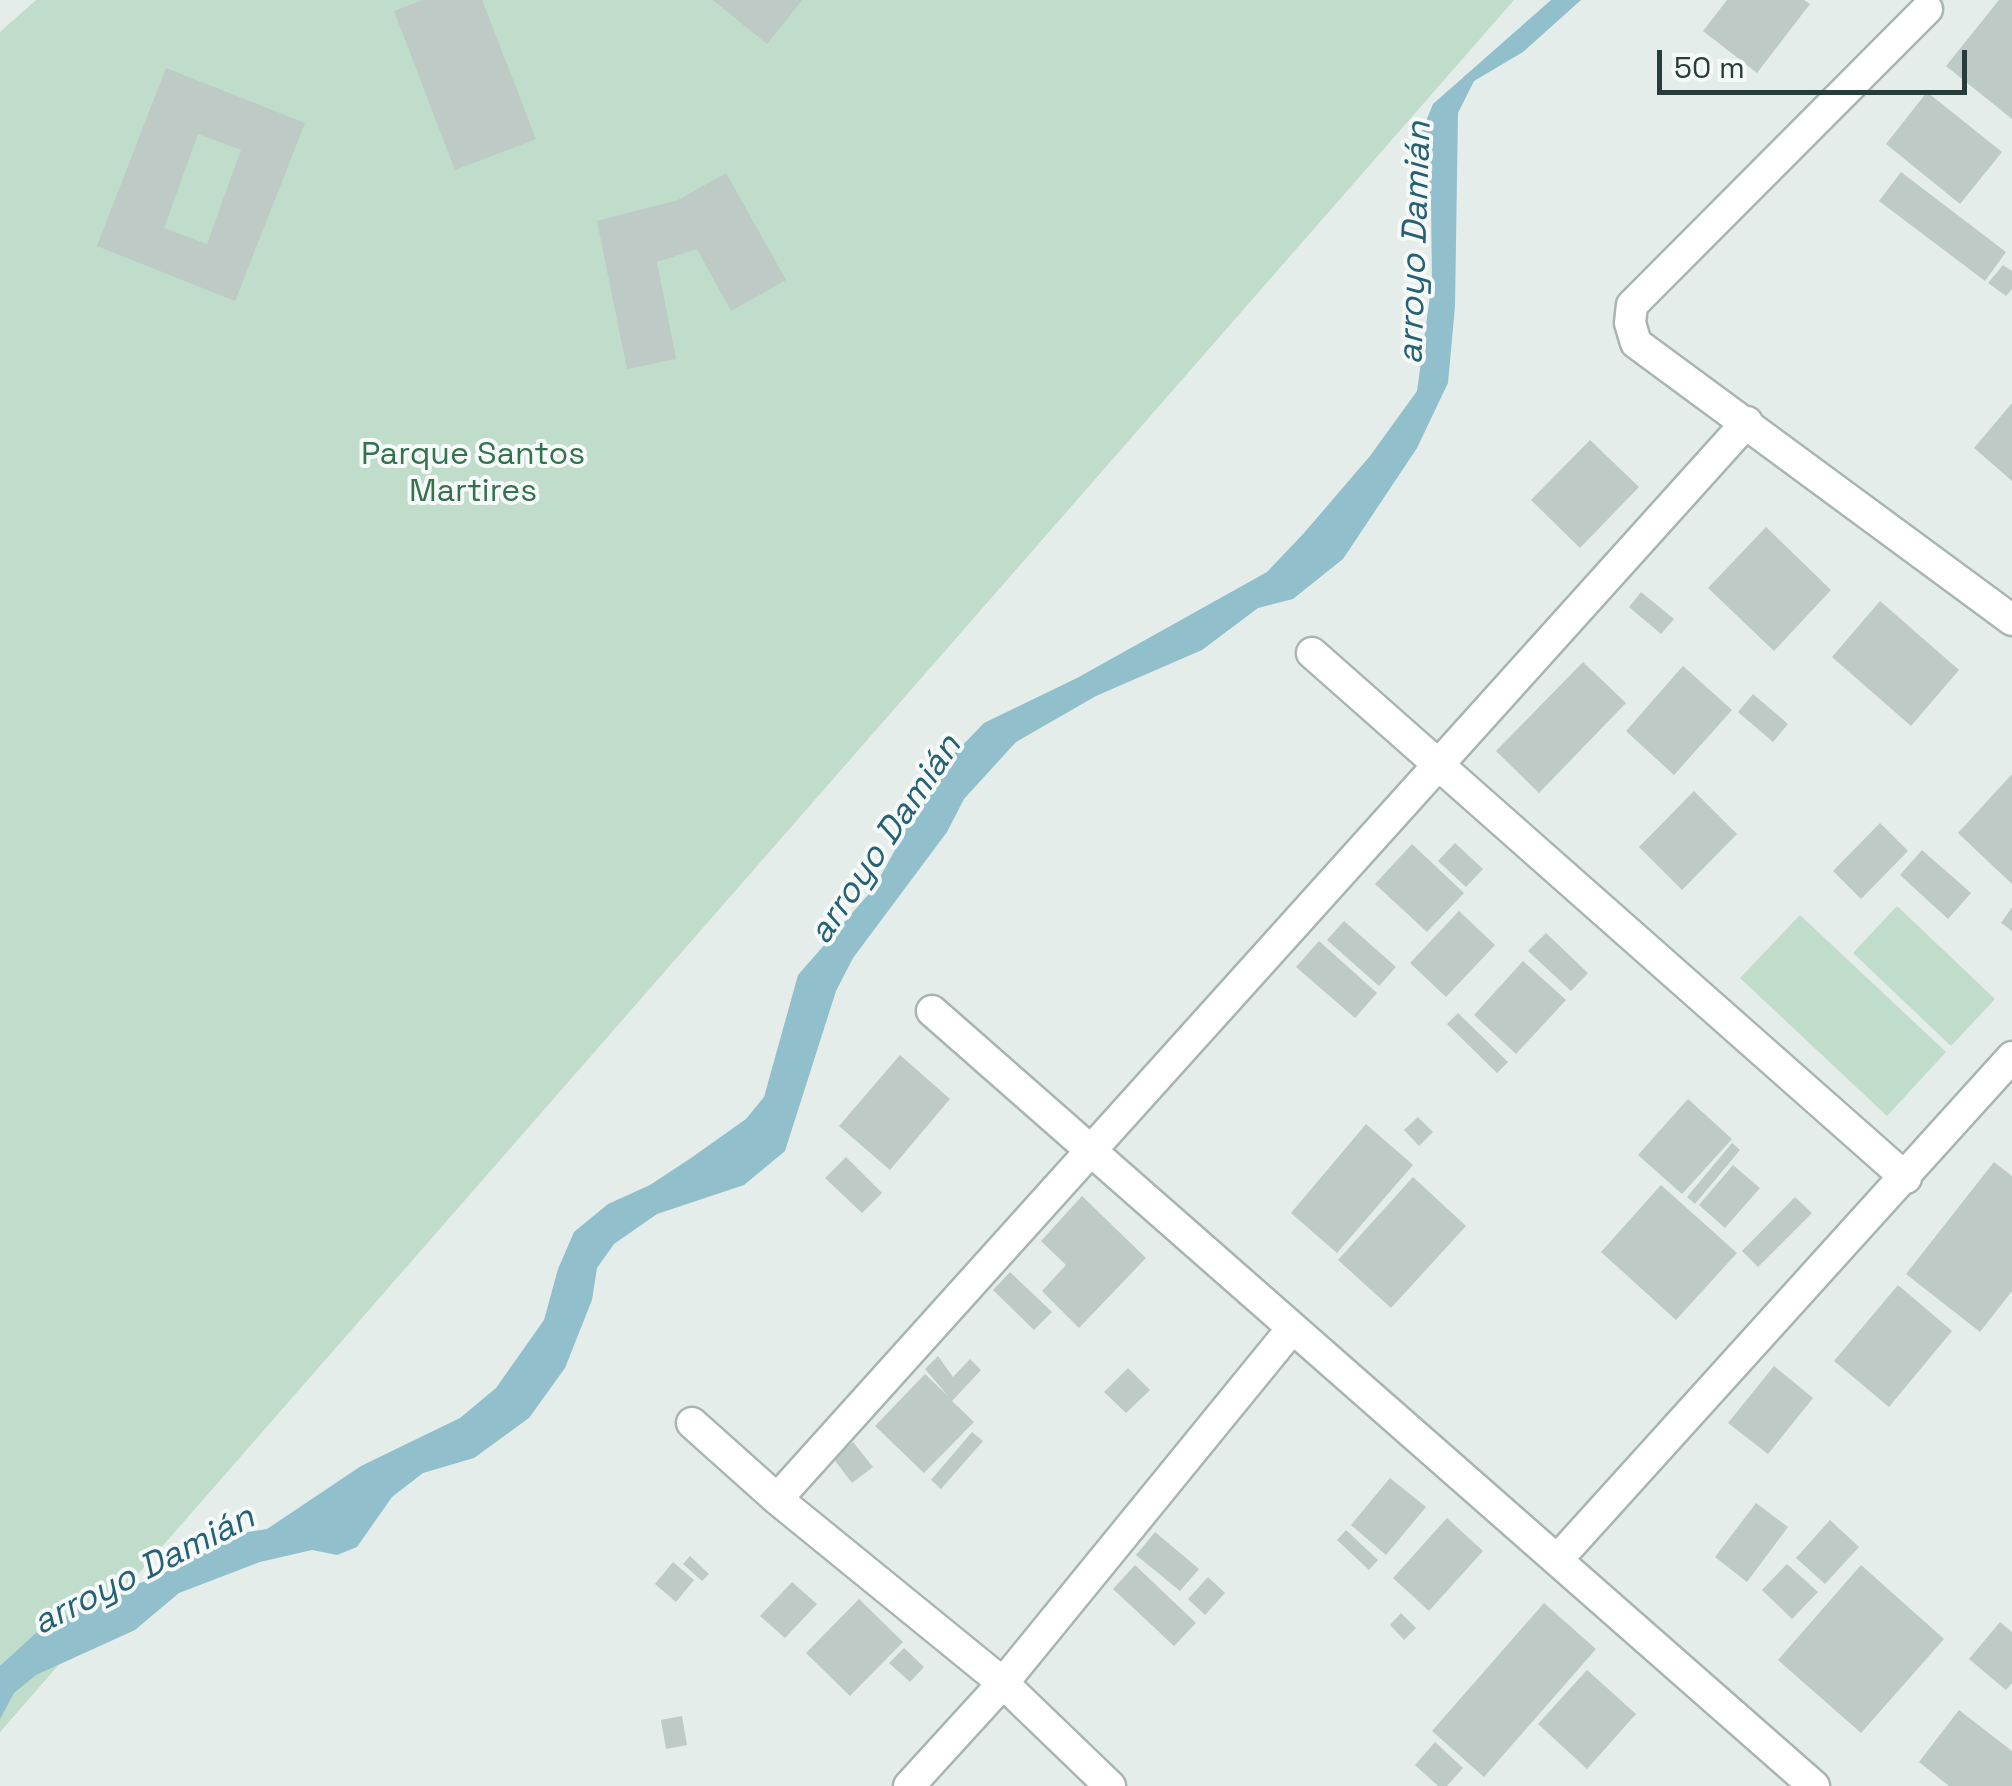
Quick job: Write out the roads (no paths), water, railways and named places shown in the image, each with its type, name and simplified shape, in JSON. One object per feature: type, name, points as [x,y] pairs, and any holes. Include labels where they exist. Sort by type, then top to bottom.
[{"type":"street","points":[[1926,9],[1632,306],[1630,323],[1636,343],[2012,620]]},
{"type":"street","points":[[777,1499],[1747,422]]},
{"type":"street","points":[[1312,653],[1437,768],[1906,1178]]},
{"type":"street","points":[[932,1012],[1290,1331],[1814,1786]]},
{"type":"street","points":[[1557,1560],[2012,1058]]},
{"type":"street","points":[[909,1786],[1003,1683],[1290,1331]]},
{"type":"street","points":[[692,1422],[777,1499],[1003,1683],[1110,1786]]},
{"type":"water","points":[[1551,0],[1581,0],[1523,52],[1474,81],[1458,113],[1455,306],[1448,383],[1417,448],[1343,559],[1293,599],[1258,608],[1202,650],[1096,696],[1016,742],[964,799],[947,832],[853,958],[836,991],[785,1151],[744,1185],[657,1214],[614,1244],[597,1268],[592,1300],[565,1368],[529,1418],[474,1458],[423,1473],[392,1497],[357,1547],[337,1555],[312,1550],[260,1562],[179,1593],[135,1630],[36,1675],[14,1693],[0,1719],[0,1666],[36,1633],[101,1596],[152,1579],[242,1533],[267,1529],[361,1466],[460,1418],[496,1388],[544,1320],[558,1269],[574,1232],[608,1204],[650,1185],[746,1119],[764,1097],[798,975],[874,888],[900,841],[912,806],[952,756],[984,723],[1077,678],[1267,572],[1304,533],[1370,456],[1417,391],[1432,281],[1431,201],[1422,131],[1433,104]]},
{"type":"water label","name":"arroyo Damián","points":[[1416,243]]},
{"type":"water label","name":"arroyo Damián","points":[[886,840]]},
{"type":"water label","name":"arroyo Damián","points":[[144,1571]]},
{"type":"park label","name":"Parque Santos Martires","points":[[473,474]]}]
